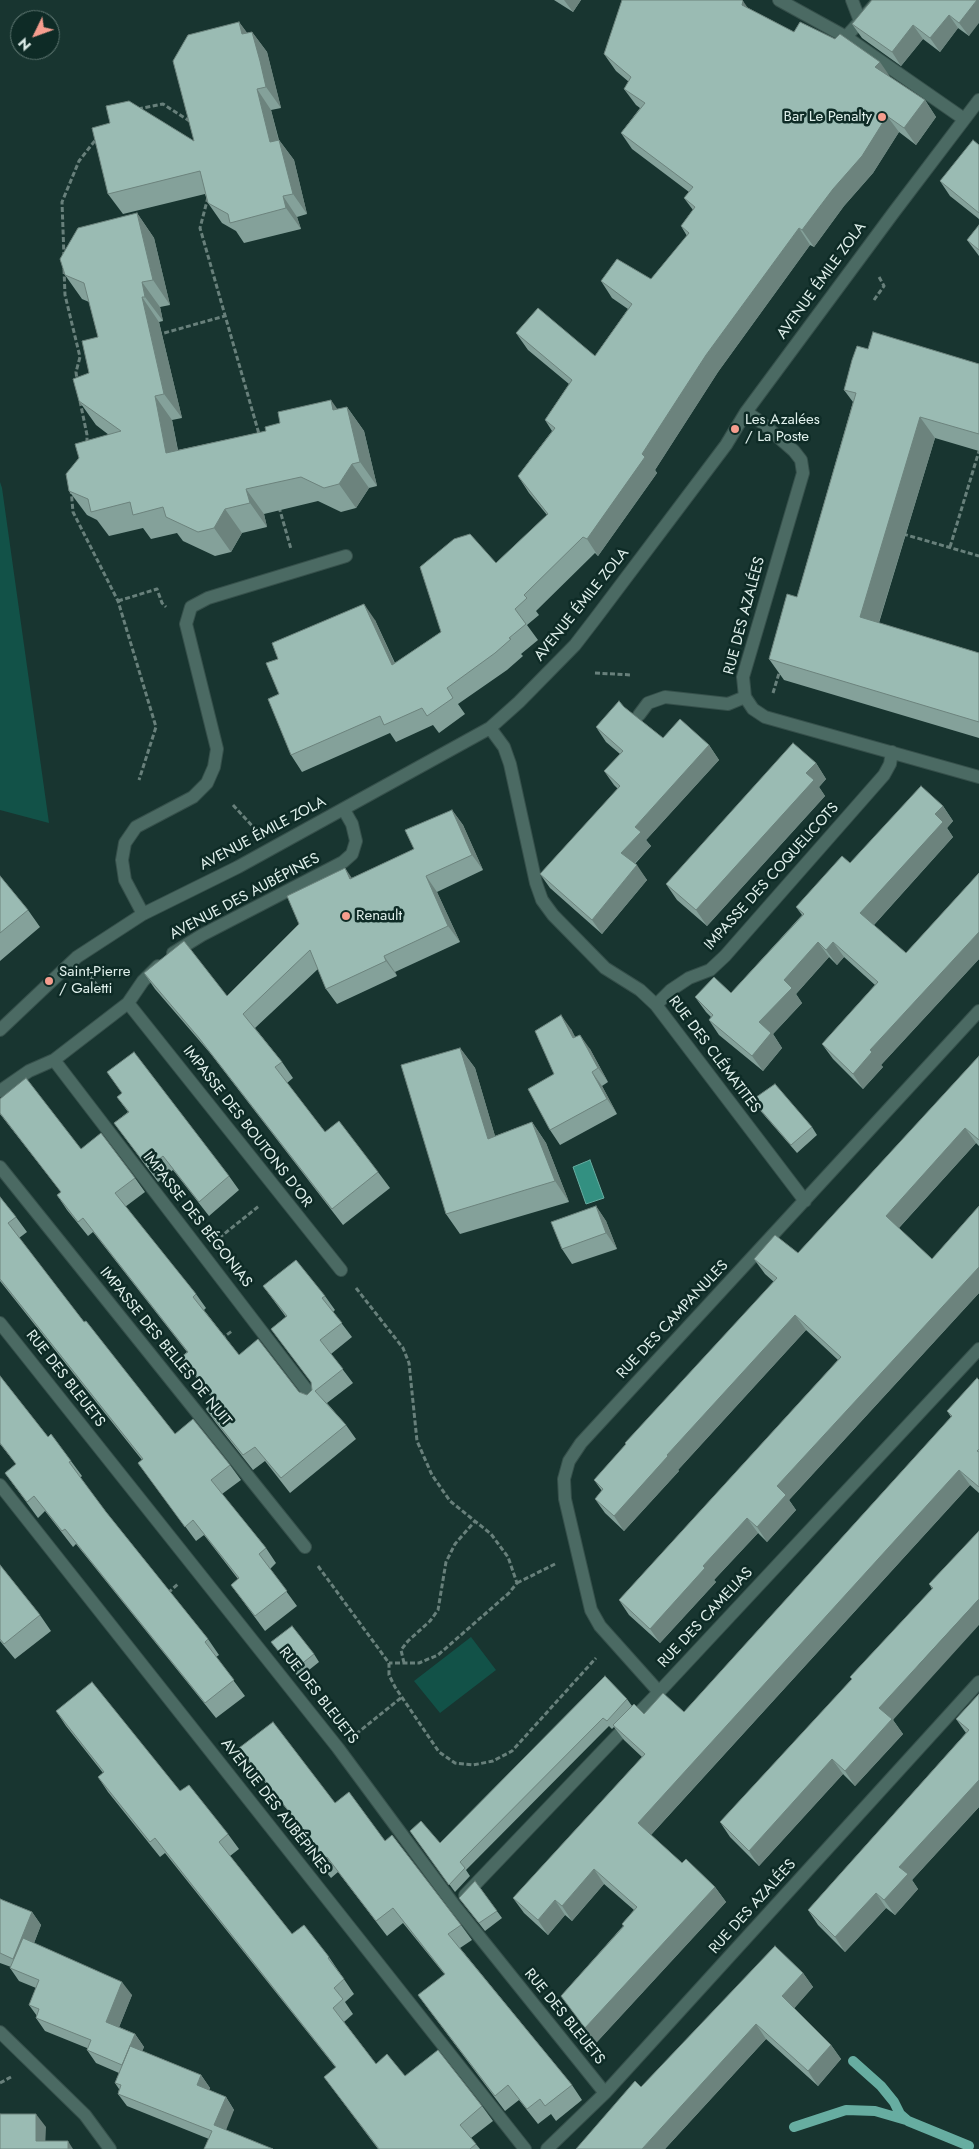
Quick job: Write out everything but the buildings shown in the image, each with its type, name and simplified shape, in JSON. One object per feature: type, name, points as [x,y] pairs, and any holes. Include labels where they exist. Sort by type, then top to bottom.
[{"type":"street","points":[[779,0],[846,37],[964,119]]},
{"type":"street","points":[[852,0],[860,21]]},
{"type":"street","points":[[846,37],[879,0]]},
{"type":"street","name":"AVENUE ÉMILE ZOLA","points":[[0,1030],[77,957],[143,914],[238,867],[490,728],[549,673],[580,639],[726,446],[746,412],[964,119],[977,106]]},
{"type":"street","name":"RUE DES AZALÉES","points":[[746,412],[761,422],[794,451],[801,460],[803,473],[743,677],[745,697],[753,709],[766,717],[979,777]]},
{"type":"street","points":[[143,914],[124,880],[122,860],[125,843],[136,827],[194,797],[207,783],[214,767],[217,749],[186,624],[191,607],[208,598],[346,556]]},
{"type":"street","points":[[639,715],[648,703],[665,697],[728,704],[745,697]]},
{"type":"street","name":"RUE DES CLÉMATITES","points":[[490,728],[504,746],[510,764],[536,883],[542,900],[553,915],[605,968],[640,990],[656,1005],[805,1201]]},
{"type":"street","name":"IMPASSE DES COQUELICOTS","points":[[656,1005],[671,990],[689,978],[710,970],[725,956],[884,775],[890,764],[892,752]]},
{"type":"street","name":"AVENUE DES AUBÉPINES","points":[[0,1091],[29,1072],[54,1060],[128,1003],[143,981],[172,954],[202,935],[330,870],[352,854],[356,841],[352,824],[344,810]]},
{"type":"street","name":"IMPASSE DES BOUTONS D'OR","points":[[128,1003],[341,1270]]},
{"type":"street","name":"RUE DES CAMPANULES","points":[[659,1692],[600,1626],[591,1610],[565,1499],[564,1479],[569,1461],[577,1449],[979,1011]]},
{"type":"street","name":"IMPASSE DES BÉGONIAS","points":[[54,1060],[315,1400]]},
{"type":"street","name":"IMPASSE DES BELLES DE NUIT","points":[[0,1167],[304,1547]]},
{"type":"street","name":"RUE DES BLEUETS","points":[[0,1323],[338,1748],[454,1905],[605,2093]]},
{"type":"street","name":"RUE DES CAMELIAS","points":[[454,1905],[659,1692],[979,1349]]},
{"type":"street","name":"AVENUE DES AUBÉPINES","points":[[0,1484],[525,2149]]},
{"type":"street","name":"RUE DES AZALÉES","points":[[547,2149],[605,2093],[979,1682]]},
{"type":"street","points":[[0,2032],[85,2115],[110,2149]]},
{"type":"path","points":[[133,112],[140,108],[163,104],[189,120],[193,126]]},
{"type":"path","points":[[64,258],[62,202],[79,160],[100,135]]},
{"type":"path","points":[[210,191],[202,211],[200,228],[260,440]]},
{"type":"path","points":[[64,267],[65,295],[80,357],[76,372],[78,388]]},
{"type":"path","points":[[874,300],[884,286],[878,275]]},
{"type":"path","points":[[152,336],[225,316]]},
{"type":"path","points":[[80,357],[89,354]]},
{"type":"path","points":[[79,395],[87,435],[87,447]]},
{"type":"path","points":[[950,547],[979,451]]},
{"type":"path","points":[[72,482],[73,512],[118,600],[156,727],[139,780]]},
{"type":"path","points":[[278,505],[297,571]]},
{"type":"path","points":[[895,531],[979,556]]},
{"type":"path","points":[[118,600],[157,589],[162,603],[186,624]]},
{"type":"path","points":[[766,717],[783,661]]},
{"type":"path","points":[[595,673],[632,675]]},
{"type":"path","points":[[233,805],[257,832]]},
{"type":"path","points":[[200,1252],[278,1191]]},
{"type":"path","points":[[341,1270],[403,1348],[409,1363],[417,1442],[432,1475],[450,1501],[491,1534],[508,1558],[517,1583]]},
{"type":"path","points":[[214,1345],[250,1316]]},
{"type":"path","points":[[404,1663],[401,1650],[408,1640],[430,1621],[438,1610],[446,1562],[456,1544],[475,1521]]},
{"type":"path","points":[[304,1547],[389,1663],[389,1675],[438,1752],[455,1763],[473,1765],[493,1761],[512,1750],[612,1640]]},
{"type":"path","points":[[389,1663],[419,1664],[438,1656],[510,1593],[517,1583],[578,1552]]},
{"type":"path","points":[[160,1599],[196,1570]]},
{"type":"path","points":[[352,1737],[402,1697]]},
{"type":"shaded area","points":[[0,482],[2,488],[49,823],[0,810]]},
{"type":"shaded area","points":[[590,1160],[604,1198],[586,1204],[573,1167]]},
{"type":"shaded area","points":[[471,1637],[496,1670],[440,1713],[414,1681]]},
{"type":"waterway","points":[[853,2061],[881,2086],[894,2102],[900,2114],[908,2121],[969,2146]]},
{"type":"waterway","points":[[794,2127],[846,2110],[875,2111],[906,2120]]},
{"type":"place","name":"Bar Le Penalty","points":[[882,117]]},
{"type":"place","name":"Les Azalées / La Poste","points":[[735,429]]},
{"type":"place","name":"Renault","points":[[346,916]]},
{"type":"place","name":"Saint-Pierre / Galetti","points":[[49,981]]}]
